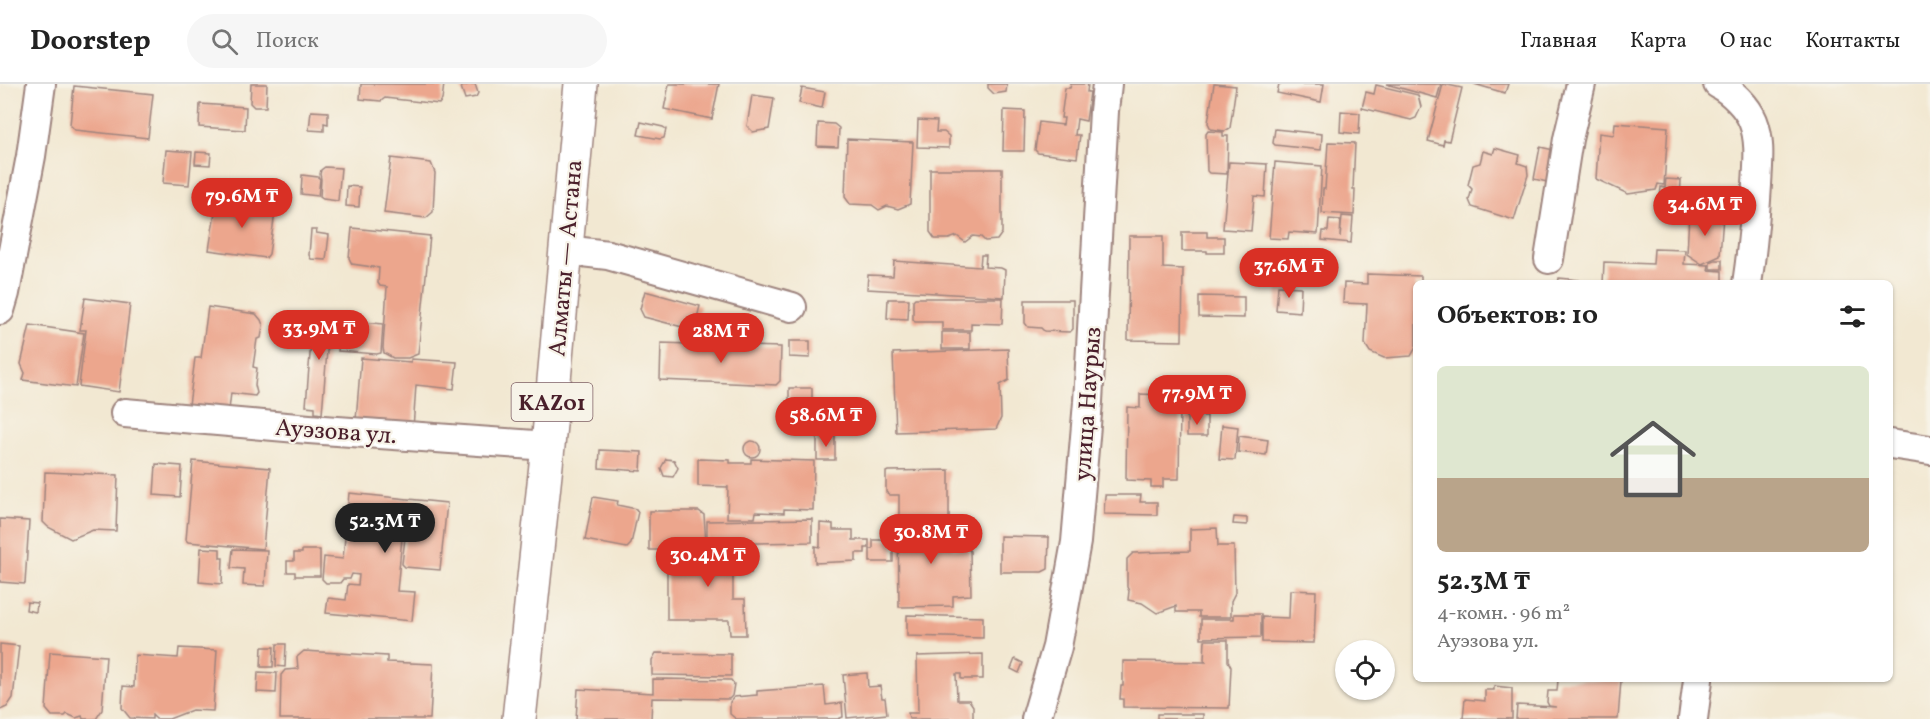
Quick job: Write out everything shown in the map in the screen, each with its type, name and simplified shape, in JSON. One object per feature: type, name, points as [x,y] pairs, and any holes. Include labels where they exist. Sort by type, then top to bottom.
[{"type":"highway","name":"Алматы — Астана","points":[[519,719],[548,446],[581,84]]},
{"type":"street","points":[[0,310],[31,156],[41,84]]},
{"type":"street","name":"улица Наурыз","points":[[1036,719],[1057,647],[1076,542],[1088,402],[1107,84]]},
{"type":"street","points":[[1549,259],[1566,150],[1581,84]]},
{"type":"street","points":[[1718,84],[1728,89],[1752,118],[1758,136],[1755,223],[1748,280]]},
{"type":"street","points":[[565,250],[608,255],[792,308]]},
{"type":"street","name":"Ауэзова ул.","points":[[126,413],[548,446]]},
{"type":"street","points":[[1893,444],[1930,450]]},
{"type":"street","points":[[1693,719],[1698,682]]},
{"type":"building","points":[[251,84],[267,84],[266,107],[254,107],[250,103]]},
{"type":"building","points":[[361,84],[444,84],[442,100],[439,104],[385,98],[381,101],[360,99]]},
{"type":"building","points":[[475,84],[478,93],[476,97],[465,99],[461,87]]},
{"type":"building","points":[[669,84],[719,84],[712,119],[664,109]]},
{"type":"building","points":[[988,84],[1007,84],[1006,92],[994,94],[988,88]]},
{"type":"building","points":[[1071,84],[1088,84],[1087,92],[1090,92],[1086,121],[1077,119],[1075,135],[1080,135],[1077,158],[1038,153],[1035,150],[1039,122],[1063,125],[1064,118],[1061,118],[1065,88],[1070,88]]},
{"type":"building","points":[[1214,84],[1236,86],[1230,128],[1225,131],[1211,129],[1208,123]]},
{"type":"building","points":[[1279,84],[1324,84],[1321,102],[1277,93]]},
{"type":"building","points":[[1386,84],[1441,84],[1437,98]]},
{"type":"building","points":[[1443,84],[1462,88],[1449,141],[1444,140],[1443,145],[1428,141]]},
{"type":"building","points":[[1474,84],[1508,84],[1505,93]]},
{"type":"building","points":[[1376,85],[1418,95],[1421,107],[1416,118],[1411,120],[1362,108],[1366,92],[1374,94]]},
{"type":"building","points":[[74,86],[153,94],[148,138],[75,130],[70,125]]},
{"type":"building","points":[[802,88],[825,92],[822,108],[799,103]]},
{"type":"building","points":[[752,95],[774,98],[769,129],[753,132],[747,126]]},
{"type":"building","points":[[200,104],[246,107],[245,130],[199,127]]},
{"type":"building","points":[[1004,110],[1025,111],[1024,151],[1003,151]]},
{"type":"building","points":[[311,111],[328,112],[328,124],[324,123],[324,131],[309,130]]},
{"type":"building","points":[[1341,111],[1360,113],[1359,134],[1340,132]]},
{"type":"building","points":[[918,120],[937,121],[936,132],[944,132],[949,136],[949,148],[917,147]]},
{"type":"building","points":[[641,122],[666,129],[664,138],[638,135]]},
{"type":"building","points":[[818,123],[834,124],[839,128],[838,147],[817,146]]},
{"type":"building","points":[[1615,123],[1668,127],[1664,185],[1658,184],[1656,190],[1628,194],[1596,179],[1599,133],[1614,135]]},
{"type":"building","points":[[1275,129],[1322,134],[1321,150],[1275,145],[1273,143]]},
{"type":"building","points":[[1208,131],[1223,132],[1223,136],[1228,136],[1227,174],[1207,171],[1206,134]]},
{"type":"building","points":[[847,139],[913,142],[910,204],[898,209],[887,206],[879,210],[872,205],[850,204],[845,197]]},
{"type":"building","points":[[1328,142],[1355,143],[1354,215],[1322,213]]},
{"type":"building","points":[[1540,147],[1563,152],[1556,184],[1534,179]]},
{"type":"building","points":[[1495,148],[1520,155],[1518,163],[1527,166],[1528,175],[1514,220],[1472,207],[1469,200],[1472,189],[1468,185],[1473,165],[1480,163],[1483,151],[1493,154]]},
{"type":"building","points":[[166,150],[192,152],[189,185],[163,183]]},
{"type":"building","points":[[196,152],[211,153],[210,165],[195,164]]},
{"type":"building","points":[[391,158],[431,163],[435,173],[433,212],[426,218],[384,213]]},
{"type":"building","points":[[1229,162],[1267,164],[1265,197],[1254,196],[1251,231],[1223,229]]},
{"type":"building","points":[[1275,162],[1322,166],[1318,234],[1289,232],[1288,239],[1269,238]]},
{"type":"building","points":[[325,167],[341,168],[338,201],[320,197],[320,174]]},
{"type":"building","points":[[930,169],[1002,169],[1002,233],[997,240],[985,241],[981,237],[973,236],[965,242],[957,236],[949,239],[935,239],[930,232]]},
{"type":"building","points":[[302,175],[320,179],[318,196],[301,194]]},
{"type":"building","points":[[1666,179],[1681,180],[1679,217],[1665,216],[1659,210],[1661,187],[1665,188]]},
{"type":"building","points":[[347,186],[360,187],[359,207],[346,206]]},
{"type":"building","points":[[217,200],[272,208],[275,213],[269,254],[266,258],[209,250]]},
{"type":"building","points":[[1689,214],[1723,216],[1720,256],[1702,264],[1687,254]]},
{"type":"building","points":[[1342,216],[1353,217],[1351,243],[1322,240],[1323,231],[1328,231],[1329,219],[1341,220],[1340,237]]},
{"type":"building","points":[[352,228],[430,236],[418,354],[408,358],[393,358],[384,353],[387,287],[380,286],[378,283],[379,268],[352,264],[349,258]]},
{"type":"building","points":[[311,230],[329,235],[326,260],[311,259],[309,255]]},
{"type":"building","points":[[1182,232],[1207,232],[1207,237],[1224,237],[1224,253],[1182,251]]},
{"type":"building","points":[[1129,236],[1163,236],[1163,268],[1183,269],[1182,341],[1128,340]]},
{"type":"building","points":[[1654,249],[1685,250],[1684,264],[1709,265],[1708,270],[1722,271],[1722,280],[1603,280],[1604,262],[1653,264]]},
{"type":"building","points":[[981,255],[986,255],[985,267],[1005,270],[1004,297],[867,289],[868,275],[893,276],[894,261],[980,267]]},
{"type":"building","points":[[1722,260],[1722,269],[1710,269],[1710,262]]},
{"type":"building","points":[[1367,274],[1421,276],[1421,280],[1413,280],[1413,352],[1411,356],[1384,358],[1370,352],[1365,344],[1367,304],[1343,303],[1344,283],[1367,284]]},
{"type":"building","points":[[1278,286],[1301,287],[1300,312],[1276,310]]},
{"type":"building","points":[[645,291],[700,306],[694,330],[644,317],[640,309]]},
{"type":"building","points":[[1199,296],[1244,297],[1244,318],[1199,317]]},
{"type":"building","points":[[85,298],[130,304],[119,392],[79,386],[86,330],[80,330]]},
{"type":"building","points":[[915,298],[1003,298],[1002,324],[971,323],[971,330],[942,330],[942,322],[915,322],[913,300]]},
{"type":"building","points":[[888,299],[909,299],[908,319],[887,318]]},
{"type":"building","points":[[1025,300],[1073,300],[1073,329],[1070,332],[1044,331],[1041,328],[1028,327],[1025,323]]},
{"type":"building","points":[[208,307],[256,314],[263,325],[261,338],[257,339],[253,367],[257,368],[255,385],[257,393],[255,396],[231,393],[228,418],[188,413],[195,358],[201,358]]},
{"type":"building","points":[[313,315],[333,317],[330,346],[327,351],[322,414],[315,413],[315,407],[306,406]]},
{"type":"building","points":[[341,320],[383,324],[381,353],[338,351]]},
{"type":"building","points":[[30,325],[84,333],[76,387],[23,380],[25,373],[21,364]]},
{"type":"building","points":[[942,332],[970,332],[970,349],[942,349]]},
{"type":"building","points":[[789,341],[810,341],[810,358],[789,357]]},
{"type":"building","points":[[661,343],[781,347],[780,381],[776,385],[660,380]]},
{"type":"building","points":[[1008,349],[1009,380],[1000,385],[1001,418],[996,429],[896,432],[893,353]]},
{"type":"building","points":[[361,358],[411,362],[411,359],[457,362],[454,389],[416,385],[413,429],[356,420]]},
{"type":"building","points":[[789,388],[812,388],[810,417],[796,418],[789,414]]},
{"type":"building","points":[[1140,394],[1163,395],[1162,402],[1170,402],[1170,410],[1180,410],[1179,479],[1163,479],[1163,487],[1151,487],[1151,481],[1126,480],[1127,407],[1140,408]]},
{"type":"building","points":[[1187,416],[1207,416],[1207,436],[1187,436]]},
{"type":"building","points":[[1222,425],[1238,427],[1235,460],[1219,459]]},
{"type":"building","points":[[817,436],[835,436],[835,460],[817,460]]},
{"type":"building","points":[[1239,436],[1268,440],[1266,455],[1238,452]]},
{"type":"building","points":[[749,441],[755,441],[760,449],[758,455],[749,457],[744,452],[744,446]]},
{"type":"building","points":[[600,450],[642,452],[641,471],[599,468]]},
{"type":"building","points":[[666,459],[674,460],[678,468],[673,477],[664,476],[661,468]]},
{"type":"building","points":[[698,459],[730,460],[730,463],[751,463],[751,459],[814,461],[813,510],[784,509],[784,513],[756,512],[755,518],[727,518],[728,487],[698,486]]},
{"type":"building","points":[[193,461],[270,468],[263,549],[186,540]]},
{"type":"building","points":[[156,464],[182,466],[180,497],[154,495]]},
{"type":"building","points":[[949,470],[949,519],[899,519],[899,495],[890,495],[886,492],[886,472]]},
{"type":"building","points":[[45,472],[118,475],[116,531],[93,530],[71,539],[48,527],[43,522]]},
{"type":"building","points":[[349,493],[447,503],[440,570],[405,567],[402,564],[405,538],[402,538],[397,591],[415,592],[412,621],[326,613],[328,598],[346,600],[348,584],[358,585],[359,575],[352,574],[350,579],[343,579],[340,583],[326,583],[322,579],[324,557],[343,559]]},
{"type":"building","points":[[1105,495],[1141,495],[1140,502],[1157,502],[1157,515],[1104,514]]},
{"type":"building","points":[[593,497],[618,501],[617,505],[636,509],[638,512],[631,544],[627,548],[585,540]]},
{"type":"building","points":[[649,511],[699,511],[704,515],[706,545],[704,550],[649,550]]},
{"type":"building","points":[[1234,517],[1247,518],[1247,525],[1233,524]]},
{"type":"building","points":[[0,519],[29,521],[25,584],[0,582]]},
{"type":"building","points":[[812,519],[812,542],[707,544],[707,521]]},
{"type":"building","points":[[951,521],[952,549],[967,548],[970,551],[971,595],[953,596],[953,606],[899,607],[898,522]]},
{"type":"building","points":[[820,523],[833,524],[833,530],[853,530],[853,540],[869,540],[869,548],[865,548],[865,553],[856,553],[856,561],[815,563],[815,546],[820,547]]},
{"type":"building","points":[[1217,528],[1218,546],[1234,546],[1235,593],[1231,601],[1231,617],[1199,617],[1199,612],[1176,612],[1176,606],[1157,613],[1142,603],[1128,600],[1127,559],[1133,553],[1190,551],[1190,529]]},
{"type":"building","points":[[1000,536],[1049,537],[1048,569],[1042,572],[1000,572]]},
{"type":"building","points":[[873,540],[893,540],[893,562],[870,562]]},
{"type":"building","points":[[722,546],[751,546],[751,573],[733,573],[733,599],[745,599],[746,635],[730,635],[729,620],[667,620],[667,557],[722,557]]},
{"type":"building","points":[[201,548],[220,549],[220,558],[223,558],[222,584],[199,582]]},
{"type":"building","points":[[233,549],[267,550],[265,586],[243,585],[244,569],[231,568]]},
{"type":"building","points":[[302,550],[320,550],[320,576],[295,576],[295,572],[287,572],[287,561],[294,561],[294,553],[302,553]]},
{"type":"building","points":[[1290,590],[1316,591],[1314,643],[1262,642],[1262,617],[1289,618]]},
{"type":"building","points":[[27,602],[37,603],[36,612],[26,610]]},
{"type":"building","points":[[1234,614],[1261,614],[1261,637],[1201,638],[1201,619],[1234,619]]},
{"type":"building","points":[[907,615],[983,617],[983,638],[907,636]]},
{"type":"building","points":[[1205,640],[1228,640],[1228,661],[1231,667],[1229,708],[1123,707],[1123,699],[1120,699],[1121,686],[1123,686],[1123,661],[1206,662],[1204,660]]},
{"type":"building","points":[[0,644],[19,646],[13,698],[7,707],[0,710]]},
{"type":"building","points":[[277,644],[286,644],[285,667],[276,666]]},
{"type":"building","points":[[262,647],[274,647],[273,667],[261,667]]},
{"type":"building","points":[[179,648],[217,650],[213,711],[192,710],[169,719],[156,719],[152,715],[152,719],[130,718],[122,708],[123,686],[134,687],[135,655],[178,658]]},
{"type":"building","points":[[304,651],[387,656],[387,662],[433,664],[430,719],[280,719],[281,675],[285,670],[298,669],[297,657]]},
{"type":"building","points":[[50,652],[106,656],[102,710],[96,719],[83,719],[82,716],[76,718],[67,714],[52,716],[46,709]]},
{"type":"building","points":[[656,653],[731,654],[731,676],[652,675],[652,660]]},
{"type":"building","points":[[983,654],[983,679],[961,679],[961,674],[956,674],[957,700],[969,700],[973,706],[973,719],[909,719],[908,713],[918,713],[917,656]]},
{"type":"building","points":[[1015,659],[1023,663],[1019,673],[1011,669]]},
{"type":"building","points":[[258,672],[277,673],[276,693],[257,692]]},
{"type":"building","points":[[867,673],[868,687],[880,686],[882,698],[885,698],[887,714],[847,718],[843,675]]},
{"type":"building","points":[[653,679],[731,680],[734,684],[732,696],[729,699],[652,698],[651,719],[576,719],[578,689],[653,693]]},
{"type":"building","points":[[1558,682],[1621,682],[1618,719],[1516,719],[1517,705],[1556,707],[1549,706],[1547,702],[1548,691],[1557,691]]},
{"type":"building","points":[[824,686],[826,705],[842,703],[843,717],[838,719],[736,719],[730,714],[730,702],[734,697],[757,695],[757,691]]},
{"type":"building","points":[[1494,686],[1512,688],[1512,719],[1463,718],[1465,699],[1485,701],[1485,690],[1494,690]]},
{"type":"building","points":[[1157,714],[1203,714],[1203,719],[1157,719]]}]
